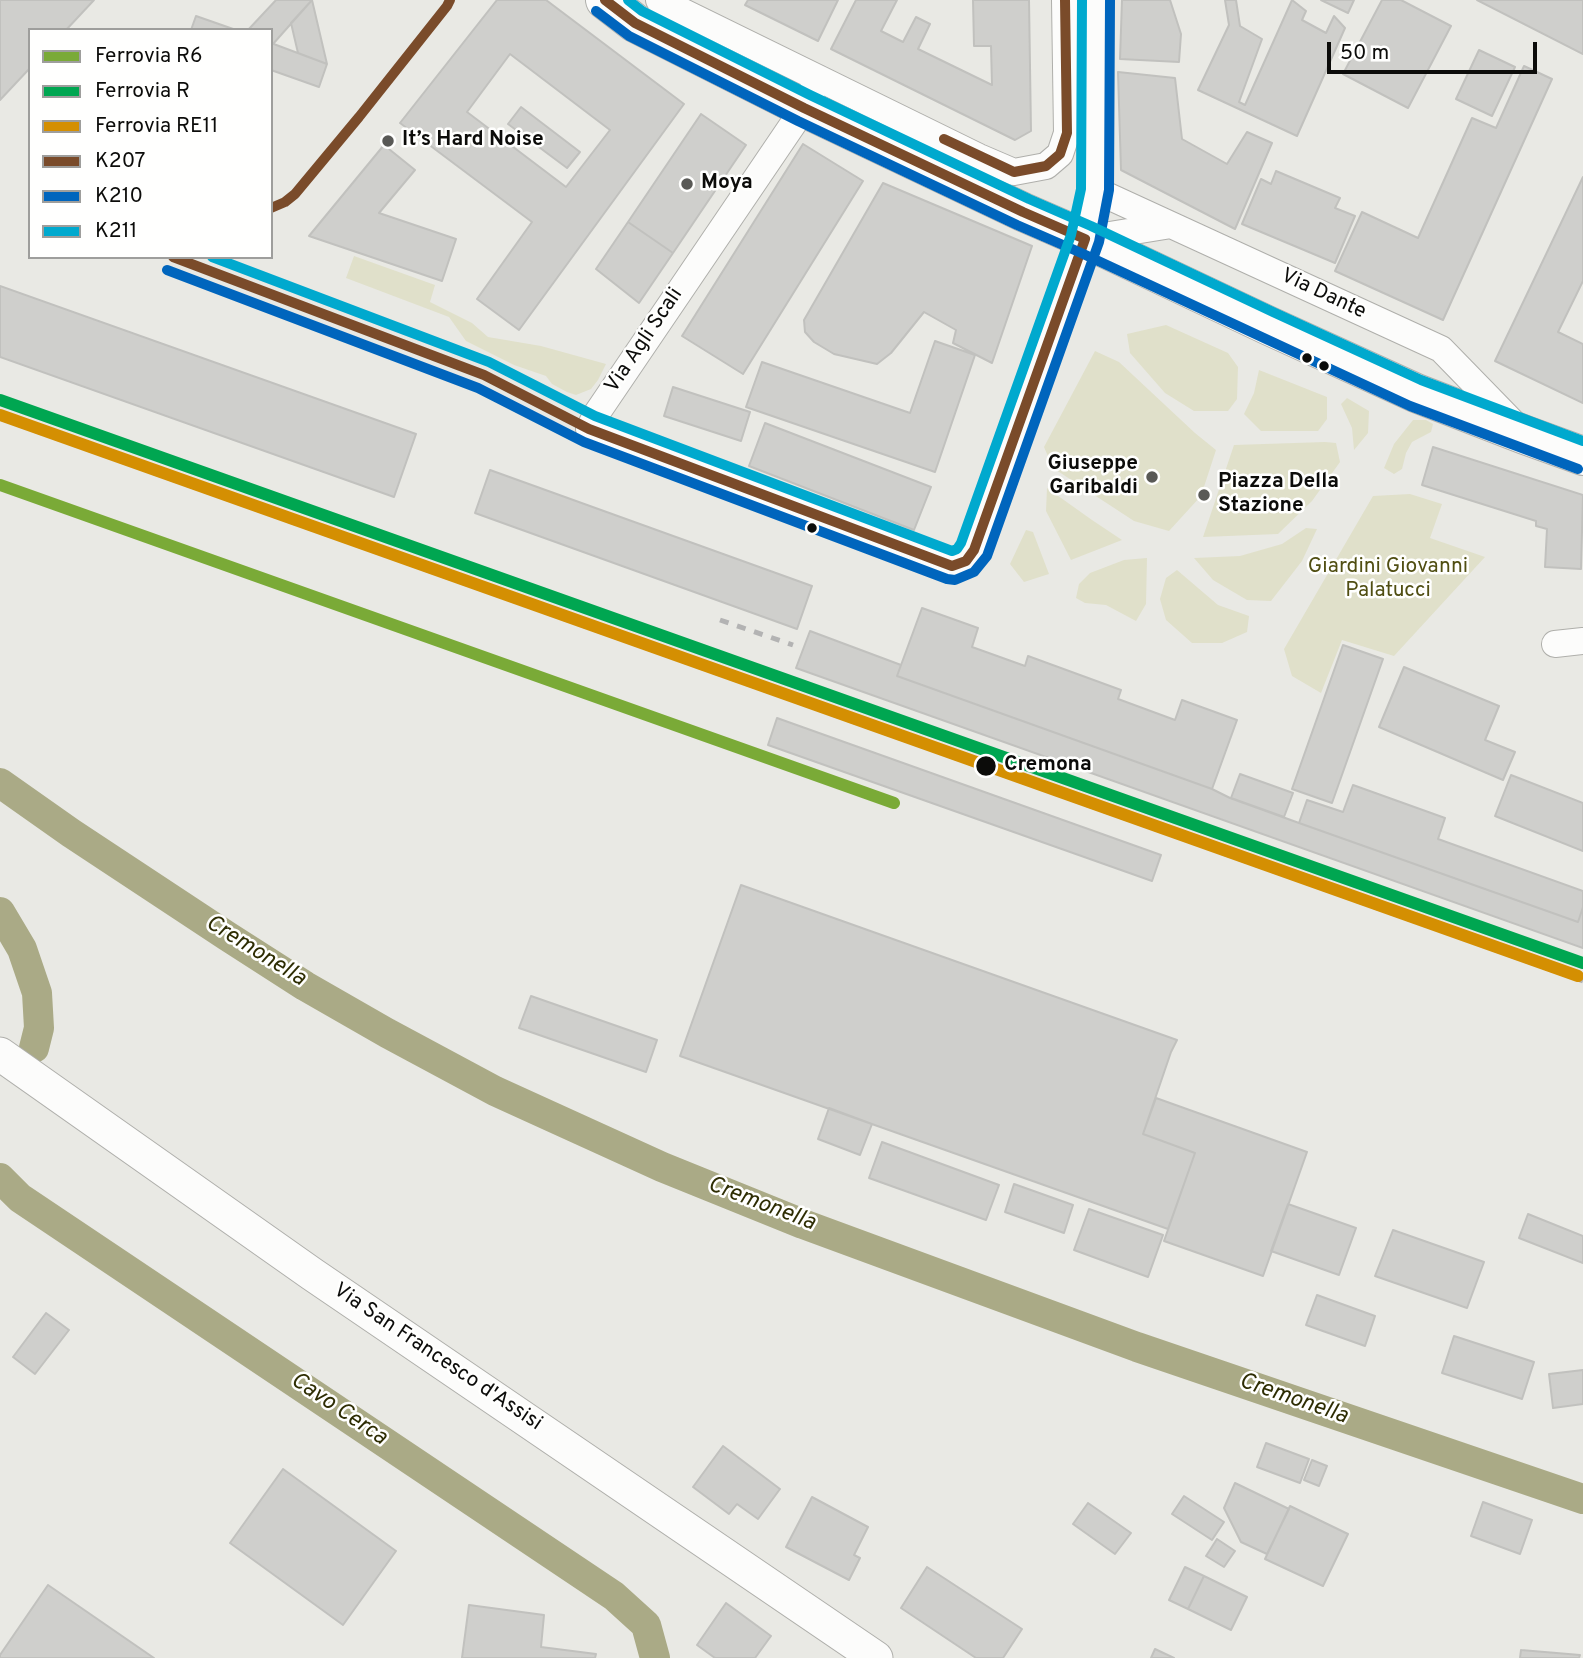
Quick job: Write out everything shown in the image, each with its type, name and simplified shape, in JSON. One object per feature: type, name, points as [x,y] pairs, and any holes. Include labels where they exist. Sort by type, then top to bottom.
[{"type":"main road","name":"Via Dante","points":[[605,0],[635,23],[811,93],[1023,212],[1267,326],[1416,393],[1583,456]]},
{"type":"street","name":"Via Dante","points":[[659,0],[811,93],[1014,172],[1046,166],[1060,154],[1067,133],[1065,0]]},
{"type":"street","points":[[1096,0],[1095,190],[1085,239],[1171,225]]},
{"type":"street","name":"Via Agli Scali","points":[[811,93],[597,413],[589,429],[951,566],[966,561],[975,550],[1085,239]]},
{"type":"street","name":"Via Dante","points":[[1095,190],[1441,349],[1525,435]]},
{"type":"street","points":[[1555,645],[1583,641]]},
{"type":"street","name":"Via San Francesco d'Assisi","points":[[0,1054],[312,1274],[876,1658]]},
{"type":"green space","points":[[354,256],[435,285],[430,302],[472,323],[488,337],[541,346],[606,364],[591,389],[576,395],[567,392],[552,384],[546,376],[514,365],[466,341],[449,317],[346,278]]},
{"type":"green space","points":[[1166,325],[1228,353],[1238,367],[1237,399],[1228,411],[1194,411],[1165,393],[1130,353],[1127,334]]},
{"type":"green space","points":[[1095,351],[1119,362],[1216,450],[1201,496],[1169,531],[1134,521],[1053,468],[1044,447]]},
{"type":"green space","points":[[1259,370],[1327,397],[1327,419],[1318,431],[1261,431],[1244,414],[1254,393]]},
{"type":"green space","points":[[1347,398],[1369,411],[1368,433],[1354,450],[1352,428],[1341,404]]},
{"type":"green space","points":[[1413,420],[1426,420],[1433,424],[1431,432],[1412,442],[1402,469],[1394,474],[1384,468],[1394,444]]},
{"type":"green space","name":"Giardini Giovanni Palatucci","points":[[1336,443],[1340,462],[1312,501],[1278,534],[1203,537],[1234,445]]},
{"type":"green space","points":[[1047,488],[1122,540],[1071,560],[1046,511]]},
{"type":"green space","name":"Giardini Giovanni Palatucci","points":[[1410,494],[1442,504],[1430,538],[1485,557],[1394,656],[1342,640],[1321,693],[1292,676],[1284,649],[1373,496]]},
{"type":"green space","name":"Giardini Giovanni Palatucci","points":[[1306,528],[1317,529],[1302,561],[1271,601],[1247,600],[1213,580],[1194,558],[1240,556],[1282,544]]},
{"type":"green space","points":[[1026,530],[1033,532],[1049,574],[1024,582],[1010,564]]},
{"type":"green space","points":[[1147,558],[1146,604],[1136,621],[1106,605],[1085,603],[1076,598],[1079,584],[1090,573],[1124,560]]},
{"type":"green space","name":"Giardini Giovanni Palatucci","points":[[1177,570],[1218,605],[1249,616],[1247,632],[1222,643],[1192,643],[1166,620],[1160,599],[1166,578]]},
{"type":"building","points":[[0,0],[94,0],[68,28],[28,28],[28,70],[0,100]]},
{"type":"building","points":[[276,0],[312,0],[273,44],[273,28],[250,28]]},
{"type":"building","points":[[312,0],[327,64],[298,53],[291,23]]},
{"type":"building","points":[[497,0],[546,0],[684,104],[519,330],[477,299],[532,222],[400,123]],"holes":[[[510,54],[610,130],[566,187],[467,112]]]},
{"type":"building","points":[[748,0],[838,0],[818,41],[745,5]]},
{"type":"building","points":[[856,0],[897,0],[881,31],[903,42],[916,17],[930,24],[918,49],[992,85],[991,46],[974,46],[973,0],[1029,0],[1031,131],[1015,140],[831,49]]},
{"type":"building","points":[[1122,0],[1170,0],[1181,34],[1179,62],[1120,59]]},
{"type":"building","points":[[1225,0],[1236,0],[1240,26],[1262,39],[1239,102],[1245,105],[1292,0],[1306,11],[1302,20],[1326,33],[1334,16],[1345,28],[1297,136],[1198,90],[1229,25]]},
{"type":"building","points":[[1321,0],[1354,0],[1348,13]]},
{"type":"building","points":[[1382,0],[1401,0],[1451,26],[1408,108],[1343,74]]},
{"type":"building","points":[[1477,0],[1583,0],[1583,54]]},
{"type":"building","points":[[196,16],[230,28],[192,28]]},
{"type":"building","points":[[273,44],[327,64],[319,87],[273,71]]},
{"type":"building","points":[[1479,50],[1515,67],[1492,116],[1456,99]]},
{"type":"building","points":[[1524,66],[1552,79],[1443,320],[1335,271],[1362,212],[1418,238],[1472,118],[1496,128]]},
{"type":"building","points":[[1118,72],[1175,78],[1182,139],[1227,164],[1247,132],[1272,143],[1235,229],[1121,170]]},
{"type":"building","points":[[521,107],[580,152],[567,168],[508,124]]},
{"type":"building","name":"Moya","points":[[701,114],[746,145],[673,253],[628,222]]},
{"type":"building","points":[[803,144],[863,181],[743,374],[682,336]]},
{"type":"building","points":[[384,145],[415,170],[379,213],[456,239],[442,281],[309,236]]},
{"type":"building","points":[[1276,171],[1340,198],[1335,208],[1355,216],[1335,263],[1242,224],[1261,179],[1271,184]]},
{"type":"building","points":[[1583,177],[1583,281],[1558,332],[1583,344],[1583,403],[1495,361]]},
{"type":"building","points":[[883,183],[1032,246],[992,363],[953,343],[956,330],[924,312],[891,353],[877,364],[834,354],[814,342],[805,332],[804,320]]},
{"type":"building","points":[[628,222],[673,253],[639,303],[596,269]]},
{"type":"building","points":[[0,286],[416,434],[394,497],[0,357]]},
{"type":"building","points":[[935,341],[975,355],[935,472],[746,407],[762,362],[910,413]]},
{"type":"building","points":[[673,387],[750,412],[741,441],[664,416]]},
{"type":"building","points":[[765,423],[931,487],[914,530],[749,466]]},
{"type":"building","points":[[1433,447],[1583,495],[1581,569],[1545,567],[1547,529],[1536,526],[1536,521],[1422,485]]},
{"type":"building","points":[[490,470],[812,586],[797,629],[475,513]]},
{"type":"building","points":[[922,608],[978,628],[972,647],[1025,666],[1028,656],[1121,690],[1118,699],[1175,720],[1182,700],[1237,720],[1212,789],[897,676]]},
{"type":"building","points":[[810,631],[901,665],[897,676],[1299,823],[1578,922],[1583,907],[1583,948],[796,668]]},
{"type":"building","points":[[1343,645],[1383,659],[1332,803],[1292,789]]},
{"type":"building","points":[[1404,667],[1499,706],[1485,740],[1515,752],[1503,780],[1379,727]]},
{"type":"building","points":[[777,718],[1161,855],[1152,881],[768,745]]},
{"type":"building","points":[[1240,774],[1293,793],[1284,817],[1231,798]]},
{"type":"building","points":[[1511,775],[1583,803],[1583,851],[1495,816]]},
{"type":"building","points":[[1353,785],[1445,818],[1438,839],[1583,891],[1583,907],[1578,922],[1299,823],[1307,800],[1343,812]]},
{"type":"building","points":[[741,885],[1177,1040],[1143,1134],[1195,1153],[1168,1229],[680,1056]]},
{"type":"building","points":[[531,996],[657,1040],[646,1072],[519,1028]]},
{"type":"building","points":[[1156,1098],[1307,1152],[1263,1276],[1164,1241],[1195,1153],[1143,1134]]},
{"type":"building","points":[[829,1108],[872,1124],[860,1155],[818,1139]]},
{"type":"building","points":[[882,1142],[999,1185],[986,1220],[869,1178]]},
{"type":"building","points":[[1014,1184],[1073,1205],[1064,1233],[1005,1212]]},
{"type":"building","points":[[1288,1204],[1356,1228],[1339,1275],[1271,1251]]},
{"type":"building","points":[[1089,1209],[1163,1235],[1148,1277],[1074,1250]]},
{"type":"building","points":[[1528,1214],[1583,1236],[1583,1263],[1519,1238]]},
{"type":"building","points":[[1393,1230],[1484,1262],[1467,1308],[1375,1276]]},
{"type":"building","points":[[1317,1295],[1375,1316],[1365,1346],[1306,1325]]},
{"type":"building","points":[[46,1313],[69,1330],[35,1374],[13,1357]]},
{"type":"building","points":[[1454,1336],[1534,1362],[1522,1399],[1442,1373]]},
{"type":"building","points":[[1583,1370],[1583,1404],[1553,1408],[1549,1374]]},
{"type":"building","points":[[1266,1443],[1309,1459],[1300,1483],[1257,1467]]},
{"type":"building","points":[[723,1446],[780,1489],[758,1519],[737,1504],[729,1514],[693,1487]]},
{"type":"building","points":[[1312,1460],[1327,1466],[1319,1486],[1304,1480]]},
{"type":"building","points":[[283,1469],[396,1551],[343,1625],[230,1543]]},
{"type":"building","points":[[1235,1483],[1289,1509],[1267,1554],[1241,1542],[1224,1508]]},
{"type":"building","points":[[1184,1496],[1224,1522],[1212,1540],[1172,1514]]},
{"type":"building","points":[[812,1497],[868,1527],[854,1555],[860,1558],[849,1580],[786,1547]]},
{"type":"building","points":[[1483,1502],[1532,1520],[1520,1554],[1471,1536]]},
{"type":"building","points":[[1088,1503],[1131,1533],[1115,1554],[1073,1524]]},
{"type":"building","points":[[1290,1506],[1348,1534],[1323,1586],[1265,1559]]},
{"type":"building","points":[[1217,1539],[1235,1551],[1224,1567],[1206,1556]]},
{"type":"building","points":[[927,1567],[1022,1629],[1003,1658],[976,1658],[901,1608]]},
{"type":"building","points":[[1185,1567],[1204,1576],[1188,1609],[1169,1600]]},
{"type":"building","points":[[1204,1576],[1247,1597],[1231,1630],[1188,1609]]},
{"type":"building","points":[[48,1585],[154,1658],[0,1658]]},
{"type":"building","points":[[726,1603],[771,1636],[755,1658],[715,1658],[697,1645]]},
{"type":"building","points":[[469,1605],[544,1615],[541,1647],[596,1654],[595,1658],[462,1658]]},
{"type":"building","points":[[1155,1649],[1174,1658],[1151,1658]]},
{"type":"building","points":[[1521,1650],[1580,1655],[1579,1658],[1520,1658]]},
{"type":"waterway","name":"Cremonella","points":[[0,783],[71,833],[305,986],[495,1091],[662,1167],[803,1224],[1137,1347],[1583,1499]]},
{"type":"waterway","name":"Cavo Cerca","points":[[0,912],[22,949],[37,993],[39,1028],[34,1048]]},
{"type":"waterway","name":"Cavo Cerca","points":[[0,1178],[20,1198],[614,1596],[646,1625],[655,1658]]},
{"type":"railway","points":[[0,418],[1583,981]]},
{"type":"railway","points":[[720,620],[793,645]]},
{"type":"rail line","name":"R","points":[[0,400],[1583,963]]},
{"type":"rail line","name":"RE11","points":[[0,415],[1578,976]]},
{"type":"rail line","name":"R6","points":[[0,485],[894,803]]},
{"type":"transit line","name":"K207","points":[[273,207],[295,194],[450,0]]},
{"type":"transit line","name":"K207","points":[[178,259],[484,375],[589,429],[952,566],[966,561],[974,550],[1085,239],[804,108],[635,23],[605,0]]},
{"type":"transit line","name":"K211","points":[[628,0],[642,11],[810,95],[1273,312],[1421,380],[1583,441]]},
{"type":"transit line","name":"K207","points":[[944,139],[1014,172],[1046,166],[1060,154],[1067,133],[1065,0]]},
{"type":"transit line","name":"K211","points":[[217,259],[489,362],[595,416],[952,551],[961,543],[1071,235],[1081,189],[1082,0]]},
{"type":"transit line","name":"K210","points":[[167,270],[478,388],[584,442],[955,580],[974,572],[987,556],[1099,242],[1109,190],[1110,0]]},
{"type":"transit line","name":"K210","points":[[596,11],[629,36],[798,121],[1017,225],[1410,406],[1578,469]]},
{"type":"place","name":"It’s Hard Noise","points":[[388,141]]},
{"type":"place","name":"Moya","points":[[687,184]]},
{"type":"place","name":"Giuseppe Garibaldi","points":[[1152,477]]},
{"type":"place","name":"Piazza Della Stazione","points":[[1204,495]]},
{"type":"place","name":"Cremona","points":[[986,766]]}]
